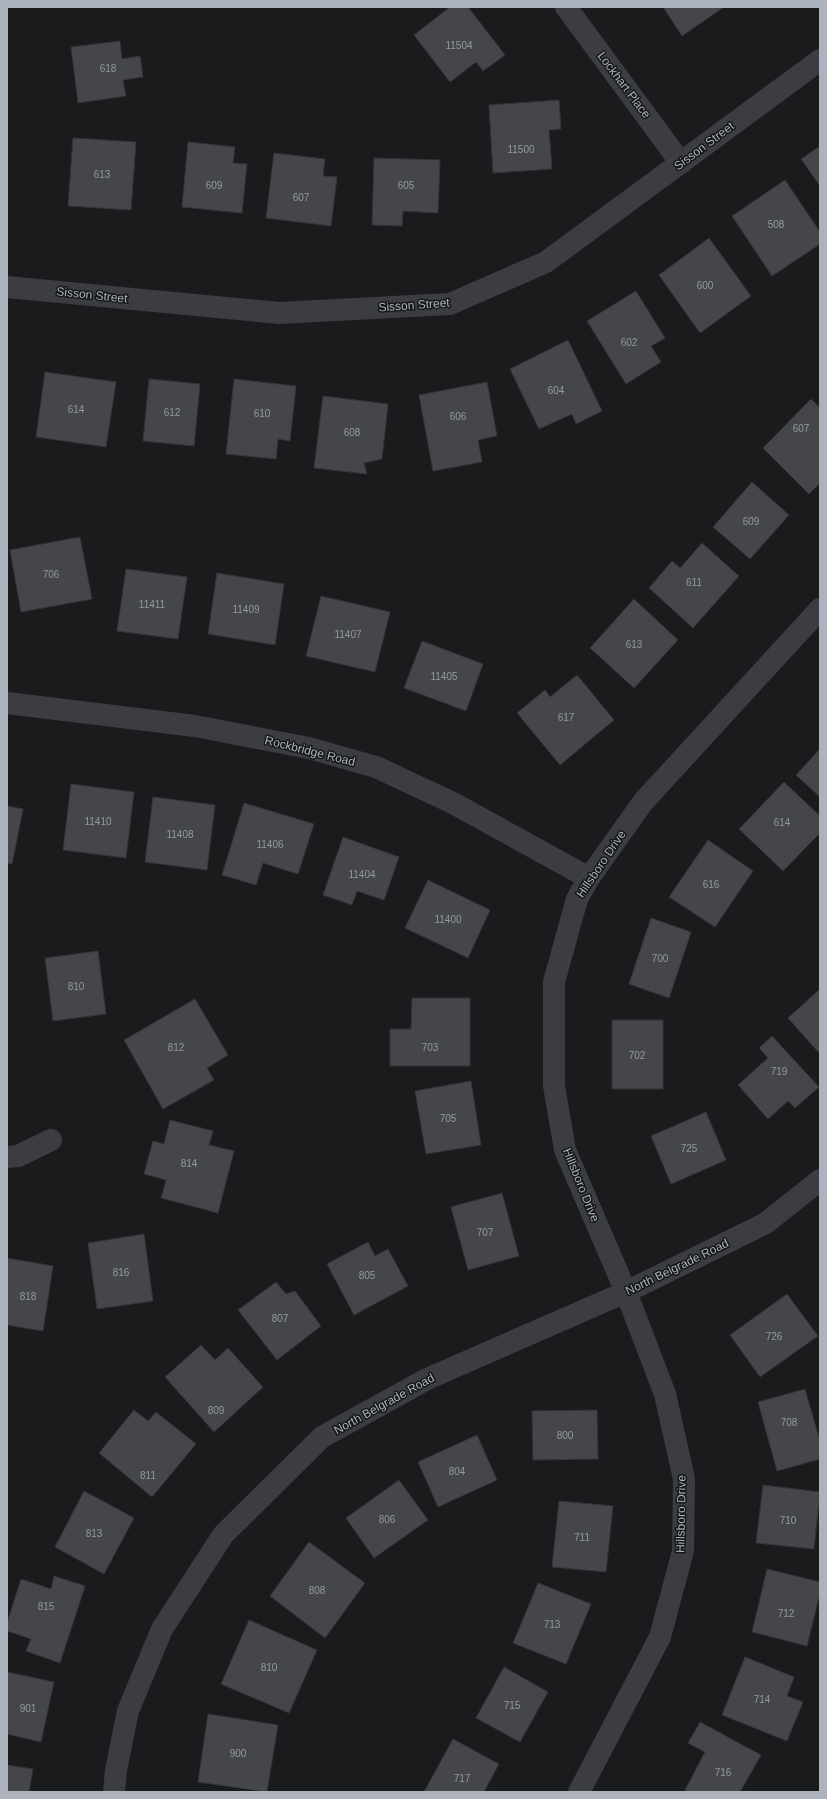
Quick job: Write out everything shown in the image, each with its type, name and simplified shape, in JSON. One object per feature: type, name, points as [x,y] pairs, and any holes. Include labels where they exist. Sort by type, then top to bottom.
[{"type":"street","name":"Lockhart Place","points":[[566,7],[681,163]]},
{"type":"street","name":"Sisson Street","points":[[7,287],[278,313],[450,304],[546,262],[820,60]]},
{"type":"street","name":"Hillsboro Drive","points":[[579,1792],[660,1637],[683,1551],[684,1478],[666,1394],[626,1292],[566,1150],[554,1086],[554,982],[577,899],[589,878],[643,802],[820,608]]},
{"type":"street","name":"Rockbridge Road","points":[[7,703],[195,726],[309,748],[376,767],[453,803],[589,878]]},
{"type":"street","points":[[7,1157],[18,1156],[51,1140]]},
{"type":"street","name":"North Belgrade Road","points":[[114,1792],[116,1770],[128,1710],[162,1629],[223,1535],[322,1437],[427,1379],[626,1292],[766,1224],[820,1180]]},
{"type":"building","points":[[450,7],[468,7],[505,55],[483,71],[476,62],[450,82],[414,35]]},
{"type":"building","points":[[663,7],[724,7],[682,36]]},
{"type":"building","points":[[120,41],[122,59],[140,56],[143,77],[123,80],[126,96],[78,103],[71,47]]},
{"type":"building","points":[[559,100],[561,129],[549,130],[552,169],[493,173],[489,105]]},
{"type":"building","points":[[73,138],[136,142],[131,210],[68,206]]},
{"type":"building","points":[[188,142],[235,147],[233,163],[247,164],[242,213],[182,207]]},
{"type":"building","points":[[820,146],[820,186],[801,159]]},
{"type":"building","points":[[274,153],[325,159],[323,176],[337,177],[331,226],[266,218]]},
{"type":"building","points":[[374,158],[440,160],[438,213],[403,211],[402,226],[372,225]]},
{"type":"building","points":[[785,180],[820,232],[820,244],[772,276],[732,216]]},
{"type":"building","points":[[709,238],[751,296],[700,333],[659,275]]},
{"type":"building","points":[[636,291],[665,338],[651,346],[661,362],[626,384],[587,321]]},
{"type":"building","points":[[568,340],[602,411],[576,424],[572,414],[539,429],[510,369]]},
{"type":"building","points":[[45,372],[116,382],[106,447],[36,437]]},
{"type":"building","points":[[149,379],[200,384],[194,446],[143,441]]},
{"type":"building","points":[[234,379],[296,386],[290,441],[278,439],[276,459],[226,454]]},
{"type":"building","points":[[487,382],[497,436],[478,440],[482,462],[433,471],[419,395]]},
{"type":"building","points":[[323,396],[388,404],[382,459],[364,463],[367,474],[314,468]]},
{"type":"building","points":[[811,399],[820,408],[820,483],[809,494],[763,448]]},
{"type":"building","points":[[752,482],[789,515],[750,559],[713,527]]},
{"type":"building","points":[[80,537],[92,599],[21,612],[10,550]]},
{"type":"building","points":[[702,543],[739,576],[693,628],[649,588],[672,561],[680,568]]},
{"type":"building","points":[[126,569],[187,577],[178,639],[117,631]]},
{"type":"building","points":[[217,573],[284,584],[275,645],[208,634]]},
{"type":"building","points":[[321,596],[390,612],[375,672],[306,656]]},
{"type":"building","points":[[634,599],[678,640],[634,688],[590,648]]},
{"type":"building","points":[[422,641],[483,664],[466,711],[404,688]]},
{"type":"building","points":[[577,675],[614,720],[560,765],[517,713],[545,690],[550,697]]},
{"type":"building","points":[[820,749],[820,797],[796,775]]},
{"type":"building","points":[[784,782],[820,816],[820,833],[783,871],[739,829]]},
{"type":"building","points":[[71,784],[134,792],[126,858],[63,850]]},
{"type":"building","points":[[153,797],[215,805],[207,870],[145,862]]},
{"type":"building","points":[[244,803],[314,824],[298,874],[263,863],[256,885],[222,875]]},
{"type":"building","points":[[7,806],[23,809],[12,864],[7,863]]},
{"type":"building","points":[[343,837],[399,857],[384,900],[357,891],[352,905],[323,895]]},
{"type":"building","points":[[708,840],[753,871],[715,927],[669,897]]},
{"type":"building","points":[[428,880],[490,910],[468,958],[405,928]]},
{"type":"building","points":[[651,918],[691,932],[669,998],[629,984]]},
{"type":"building","points":[[98,951],[106,1014],[53,1021],[45,958]]},
{"type":"building","points":[[820,989],[820,1054],[788,1018]]},
{"type":"building","points":[[412,998],[470,998],[470,1066],[390,1066],[390,1029],[411,1029]]},
{"type":"building","points":[[195,999],[228,1055],[207,1068],[214,1080],[163,1109],[124,1040]]},
{"type":"building","points":[[612,1020],[663,1020],[663,1089],[612,1089]]},
{"type":"building","points":[[772,1036],[819,1087],[795,1108],[788,1101],[768,1119],[738,1085],[768,1058],[759,1048]]},
{"type":"building","points":[[471,1081],[481,1145],[426,1154],[415,1091]]},
{"type":"building","points":[[706,1112],[726,1160],[671,1184],[651,1136]]},
{"type":"building","points":[[170,1120],[213,1131],[209,1145],[234,1151],[218,1213],[161,1198],[166,1180],[144,1174],[153,1141],[164,1144]]},
{"type":"building","points":[[502,1193],[519,1256],[468,1270],[451,1207]]},
{"type":"building","points":[[144,1234],[153,1301],[97,1309],[88,1243]]},
{"type":"building","points":[[368,1242],[375,1256],[388,1249],[408,1286],[354,1315],[327,1264]]},
{"type":"building","points":[[7,1258],[53,1266],[43,1331],[7,1325]]},
{"type":"building","points":[[276,1282],[286,1294],[295,1291],[321,1326],[277,1360],[238,1310]]},
{"type":"building","points":[[787,1294],[818,1336],[760,1377],[730,1335]]},
{"type":"building","points":[[201,1345],[215,1360],[228,1348],[263,1387],[214,1432],[165,1377]]},
{"type":"building","points":[[805,1389],[820,1441],[820,1459],[777,1471],[758,1402]]},
{"type":"building","points":[[134,1410],[148,1421],[156,1412],[196,1444],[152,1497],[99,1453]]},
{"type":"building","points":[[597,1410],[598,1459],[533,1460],[532,1411]]},
{"type":"building","points":[[477,1435],[497,1480],[438,1507],[418,1462]]},
{"type":"building","points":[[399,1480],[428,1520],[374,1558],[346,1518]]},
{"type":"building","points":[[763,1485],[820,1492],[814,1549],[756,1543]]},
{"type":"building","points":[[84,1491],[134,1518],[104,1574],[55,1547]]},
{"type":"building","points":[[559,1501],[613,1506],[606,1572],[552,1567]]},
{"type":"building","points":[[309,1542],[365,1583],[325,1638],[270,1596]]},
{"type":"building","points":[[767,1569],[820,1582],[820,1593],[807,1646],[752,1632]]},
{"type":"building","points":[[54,1576],[85,1586],[60,1663],[26,1651],[31,1639],[7,1631],[7,1623],[21,1579],[51,1589]]},
{"type":"building","points":[[538,1583],[591,1604],[566,1664],[513,1643]]},
{"type":"building","points":[[249,1620],[317,1650],[289,1713],[221,1684]]},
{"type":"building","points":[[745,1657],[794,1677],[787,1696],[803,1702],[787,1741],[722,1715]]},
{"type":"building","points":[[504,1667],[548,1692],[520,1742],[476,1718]]},
{"type":"building","points":[[7,1672],[54,1682],[41,1742],[7,1734]]},
{"type":"building","points":[[208,1714],[278,1725],[267,1792],[198,1782]]},
{"type":"building","points":[[700,1722],[761,1755],[740,1792],[689,1792],[685,1790],[705,1752],[688,1743]]},
{"type":"building","points":[[453,1739],[499,1764],[484,1792],[424,1792]]},
{"type":"building","points":[[7,1765],[33,1769],[29,1792],[7,1792]]}]
